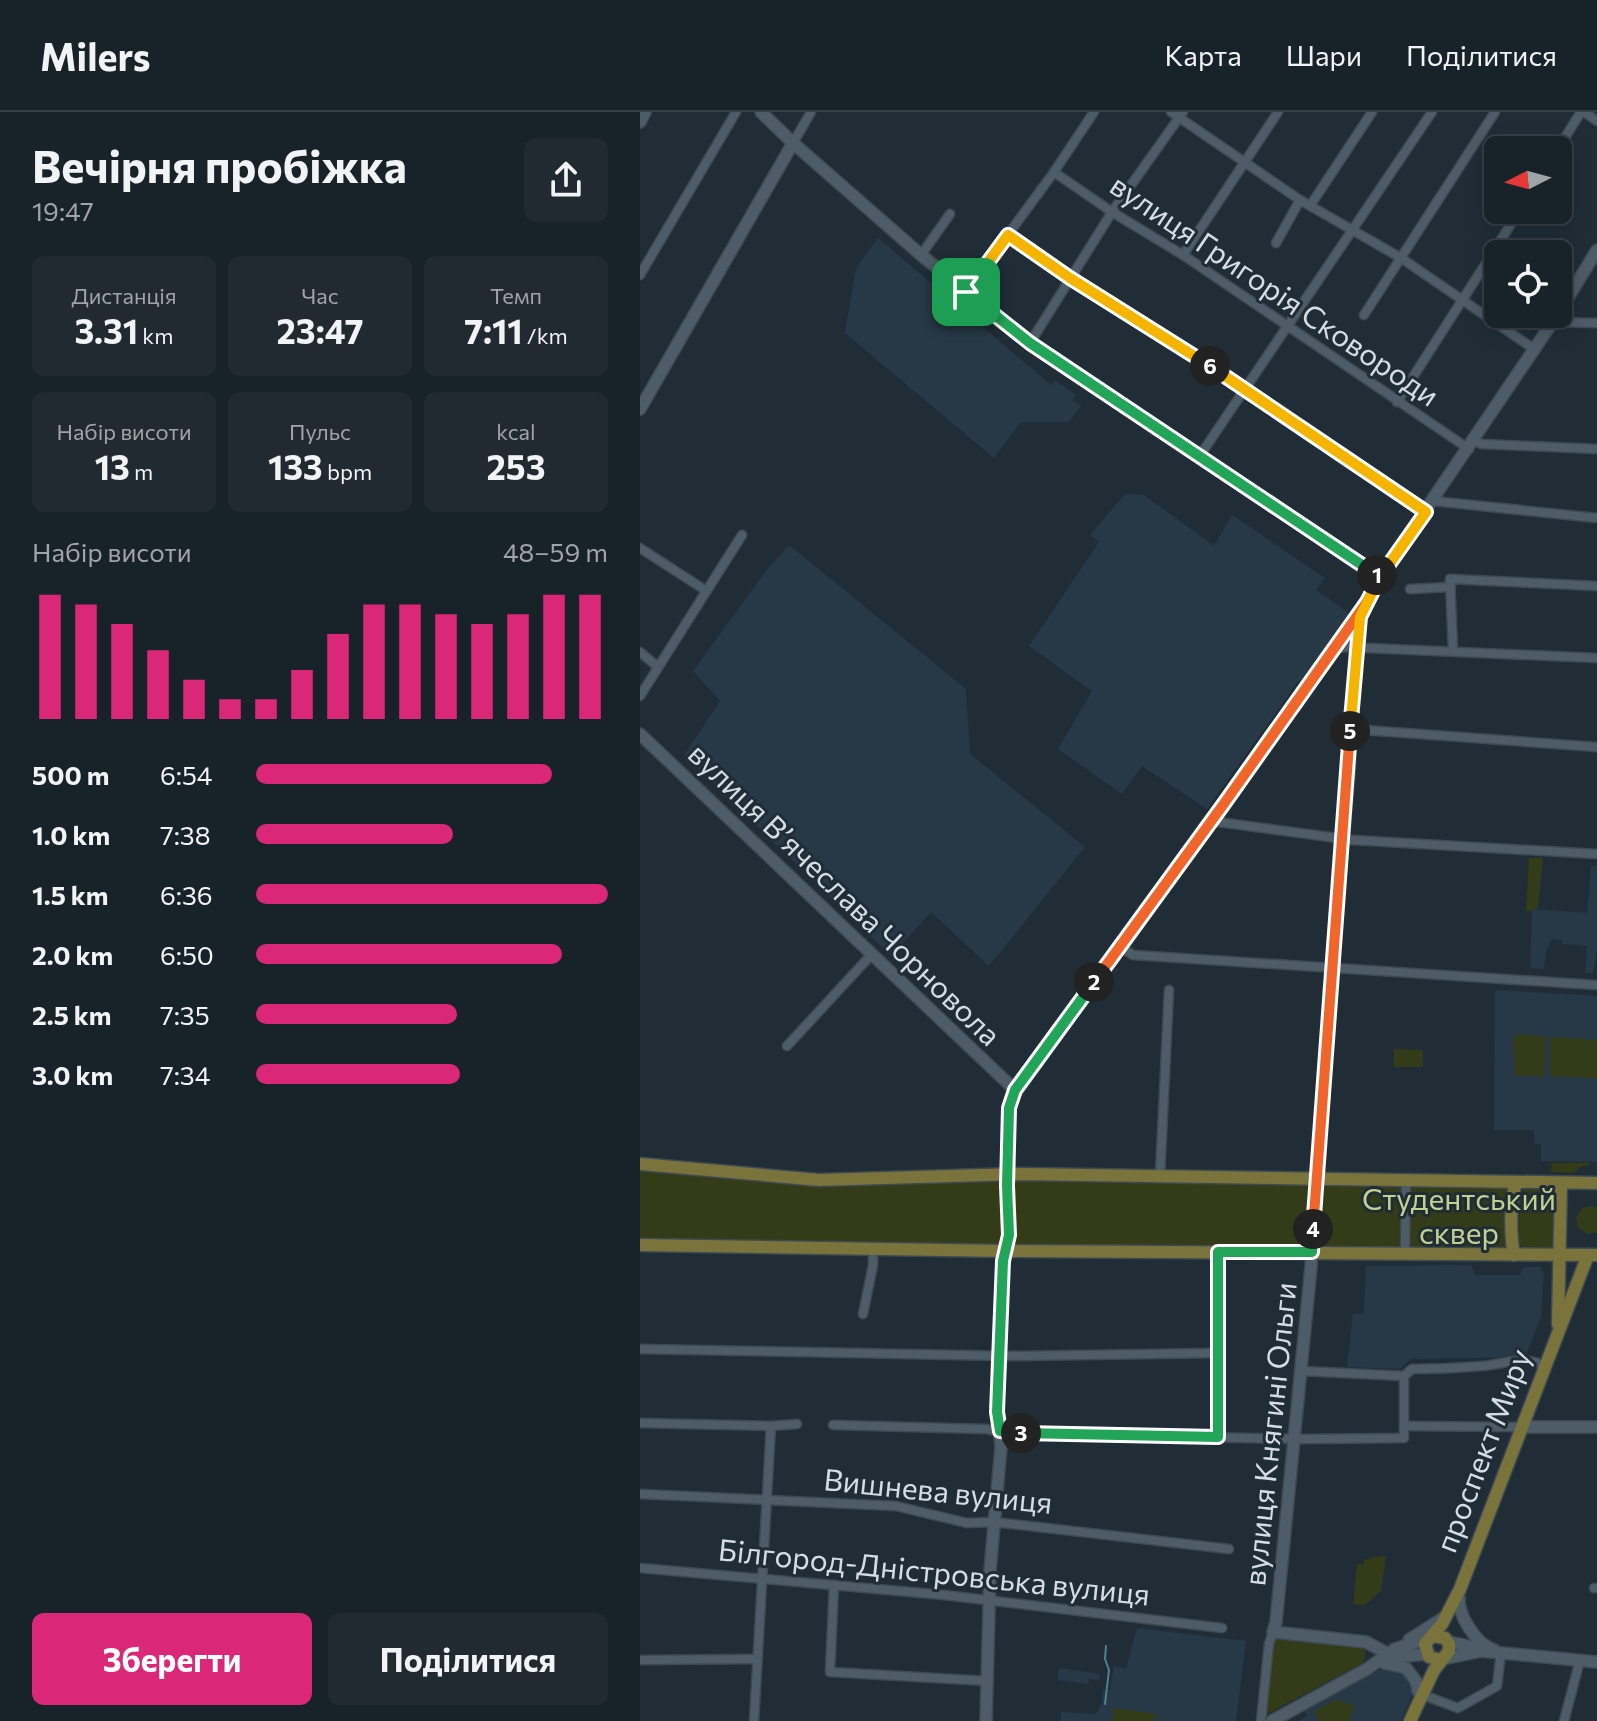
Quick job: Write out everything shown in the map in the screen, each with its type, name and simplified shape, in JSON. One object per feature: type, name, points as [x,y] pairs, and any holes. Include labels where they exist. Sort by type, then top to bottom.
[{"type":"main road","points":[[640,1164],[819,1180],[1007,1175],[1597,1183]]},
{"type":"main road","points":[[1514,1255],[1512,1225],[1516,1182]]},
{"type":"main road","name":"проспект Миру","points":[[1558,1331],[1561,1183]]},
{"type":"main road","points":[[640,1245],[1592,1255]]},
{"type":"main road","name":"проспект Миру","points":[[1448,1641],[1459,1593],[1520,1427],[1592,1255]]},
{"type":"main road","name":"проспект Миру","points":[[1431,1637],[1459,1593]]},
{"type":"main road","points":[[1440,1636],[1448,1641],[1449,1651],[1420,1693],[1427,1655],[1425,1646],[1431,1637],[1440,1636]]},
{"type":"main road","points":[[1427,1655],[1433,1660],[1442,1660]]},
{"type":"street","points":[[640,122],[645,112]]},
{"type":"street","points":[[640,275],[736,112]]},
{"type":"street","points":[[761,112],[921,255],[1030,343],[1380,577]]},
{"type":"street","points":[[640,409],[811,112]]},
{"type":"street","points":[[966,292],[1094,112]]},
{"type":"street","points":[[1171,112],[1181,115],[1300,200],[1401,258],[1534,349]]},
{"type":"street","points":[[1183,255],[1278,112]]},
{"type":"street","points":[[1310,206],[1372,112]]},
{"type":"street","points":[[1199,457],[1432,112]]},
{"type":"street","points":[[1364,315],[1495,112]]},
{"type":"street","points":[[1566,136],[1582,112],[1597,121]]},
{"type":"street","points":[[1030,343],[1112,212],[1181,115]]},
{"type":"street","name":"вулиця Григорія Сковороди","points":[[1054,172],[1183,255],[1397,402],[1471,445],[1597,449]]},
{"type":"street","points":[[1276,243],[1300,200]]},
{"type":"street","points":[[921,255],[950,214]]},
{"type":"street","points":[[1397,402],[1511,224]]},
{"type":"street","points":[[1008,235],[1245,389],[1426,512]]},
{"type":"street","points":[[1572,291],[1597,250]]},
{"type":"street","points":[[1572,319],[1597,323]]},
{"type":"street","points":[[1356,648],[1360,617],[1380,577],[1548,328]]},
{"type":"street","points":[[1433,501],[1597,518]]},
{"type":"street","points":[[640,696],[742,535]]},
{"type":"street","points":[[640,548],[705,590]]},
{"type":"street","points":[[1453,651],[1450,579],[1597,586]]},
{"type":"street","points":[[1410,589],[1451,587]]},
{"type":"street","points":[[1008,1120],[1015,1090],[1367,602]]},
{"type":"street","name":"вулиця Княгині Ольги","points":[[1261,1721],[1269,1644],[1276,1622],[1312,1252],[1356,648],[1350,624]]},
{"type":"street","points":[[1332,650],[1356,648],[1597,658]]},
{"type":"street","points":[[640,652],[658,667]]},
{"type":"street","points":[[1350,729],[1597,747]]},
{"type":"street","name":"вулиця Вʼячеслава Чорновола","points":[[640,734],[1015,1090]]},
{"type":"street","points":[[1211,821],[1343,839],[1597,854]]},
{"type":"street","points":[[1120,947],[1133,955],[1597,985]]},
{"type":"street","points":[[787,1046],[872,954]]},
{"type":"street","points":[[1160,1176],[1169,990]]},
{"type":"street","points":[[994,1070],[1012,1076],[1023,1073],[1034,1064]]},
{"type":"street","points":[[986,1721],[1000,1431],[997,1412],[998,1355],[1005,1251],[1009,1235],[1008,1120],[1004,1092],[994,1070]]},
{"type":"street","points":[[1405,1253],[1406,1180]]},
{"type":"street","points":[[863,1314],[871,1278],[873,1249]]},
{"type":"street","points":[[1218,1252],[1218,1437]]},
{"type":"street","points":[[640,1349],[998,1355],[1218,1353]]},
{"type":"street","points":[[1302,1371],[1404,1376],[1412,1369],[1489,1366],[1509,1359],[1530,1360],[1544,1365]]},
{"type":"street","points":[[833,1425],[1295,1439],[1404,1438],[1404,1376]]},
{"type":"street","points":[[640,1423],[797,1424]]},
{"type":"street","points":[[754,1721],[771,1426]]},
{"type":"street","points":[[1404,1426],[1597,1427]]},
{"type":"street","name":"Вишнева вулиця","points":[[640,1494],[896,1506],[967,1523],[994,1522],[1229,1549]]},
{"type":"street","name":"Білгород-Дністровська вулиця","points":[[640,1568],[990,1601],[1222,1628]]},
{"type":"street","points":[[834,1585],[830,1672],[988,1681]]},
{"type":"street","points":[[1459,1593],[1461,1612],[1482,1644],[1500,1652]]},
{"type":"street","points":[[1272,1721],[1390,1655],[1445,1617]]},
{"type":"street","points":[[1273,1632],[1366,1642],[1390,1655],[1413,1676],[1420,1693],[1458,1708],[1497,1686],[1500,1652]]},
{"type":"street","points":[[1369,1667],[1385,1663],[1390,1655],[1431,1637]]},
{"type":"street","points":[[1448,1641],[1500,1652],[1597,1662]]},
{"type":"street","points":[[1442,1660],[1468,1653],[1500,1652]]},
{"type":"street","points":[[1420,1693],[1435,1676],[1468,1653]]},
{"type":"street","points":[[1390,1655],[1427,1655]]},
{"type":"street","points":[[640,1660],[756,1659]]},
{"type":"street","points":[[1564,1721],[1580,1660]]},
{"type":"shaded area","points":[[878,238],[1051,385],[1055,380],[1076,395],[1072,400],[1081,406],[1069,422],[1021,422],[994,458],[845,333],[856,268]]},
{"type":"shaded area","points":[[1125,494],[1144,495],[1214,546],[1232,515],[1325,578],[1316,590],[1349,613],[1302,684],[1298,682],[1207,809],[1142,766],[1122,794],[1058,749],[1092,691],[1029,646],[1099,542],[1090,535]]},
{"type":"shaded area","points":[[789,545],[966,689],[970,754],[1085,847],[989,966],[931,912],[891,956],[684,755],[720,701],[693,671],[766,571]]},
{"type":"shaded area","points":[[1591,866],[1597,866],[1597,949],[1593,973],[1585,973],[1587,946],[1562,944],[1562,940],[1552,939],[1546,951],[1544,969],[1530,968],[1532,909],[1587,913]]},
{"type":"shaded area","points":[[1495,990],[1597,996],[1597,1162],[1541,1161],[1541,1144],[1535,1144],[1534,1130],[1494,1130]]},
{"type":"shaded area","points":[[1471,1265],[1475,1275],[1520,1275],[1524,1267],[1541,1267],[1544,1271],[1541,1317],[1525,1357],[1410,1359],[1400,1369],[1347,1367],[1353,1314],[1364,1314],[1366,1266]]},
{"type":"shaded area","points":[[1137,1628],[1246,1641],[1236,1721],[1061,1721],[1061,1712],[1096,1714],[1102,1703],[1103,1690],[1110,1690],[1114,1666],[1126,1669]]},
{"type":"shaded area","points":[[1385,1667],[1399,1667],[1411,1680],[1413,1692],[1401,1721],[1298,1721],[1307,1716],[1304,1711]]},
{"type":"shaded area","points":[[1059,1668],[1100,1674],[1099,1680],[1089,1679],[1088,1684],[1057,1680]]},
{"type":"green space","points":[[1529,858],[1543,858],[1538,909],[1526,911]]},
{"type":"green space","points":[[1518,1034],[1546,1037],[1544,1077],[1515,1075],[1513,1040]]},
{"type":"green space","points":[[1550,1037],[1597,1040],[1597,1078],[1550,1076]]},
{"type":"green space","points":[[1394,1049],[1423,1050],[1423,1067],[1394,1067]]},
{"type":"green space","points":[[1552,1163],[1590,1165],[1573,1173],[1551,1172]]},
{"type":"green space","points":[[640,1169],[999,1180],[1002,1183],[1005,1240],[1001,1246],[640,1241]]},
{"type":"green space","points":[[1016,1180],[1312,1184],[1309,1232],[1305,1245],[1299,1247],[1015,1245],[1012,1184]]},
{"type":"green space","name":"Студентський сквер","points":[[1323,1184],[1399,1185],[1403,1192],[1401,1247],[1319,1246]]},
{"type":"green space","name":"Студентський сквер","points":[[1411,1186],[1509,1188],[1506,1248],[1410,1247]]},
{"type":"green space","points":[[1525,1188],[1552,1188],[1554,1191],[1553,1249],[1526,1250],[1519,1243],[1520,1195]]},
{"type":"green space","points":[[1582,1208],[1597,1208],[1597,1232],[1588,1234],[1578,1228],[1576,1217]]},
{"type":"green space","points":[[1386,1556],[1381,1591],[1365,1605],[1353,1604],[1357,1564],[1364,1565],[1364,1560]]},
{"type":"green space","points":[[1275,1637],[1367,1647],[1363,1663],[1267,1714],[1272,1641]]},
{"type":"green space","points":[[1337,1699],[1355,1706],[1349,1721],[1319,1721],[1314,1712]]},
{"type":"green space","points":[[1114,1708],[1157,1714],[1157,1717],[1154,1721],[1112,1721]]},
{"type":"waterway","points":[[1105,1704],[1109,1670],[1105,1659],[1106,1646]]},
{"type":"route","points":[[966,292],[1008,235],[1245,389],[1426,512],[1380,577],[1360,617],[1312,1252],[1218,1252],[1218,1437],[1000,1431],[997,1401],[1003,1261],[1009,1243],[1007,1186],[1010,1102],[1015,1090],[1367,602],[1380,577],[1030,343],[966,292]]}]
